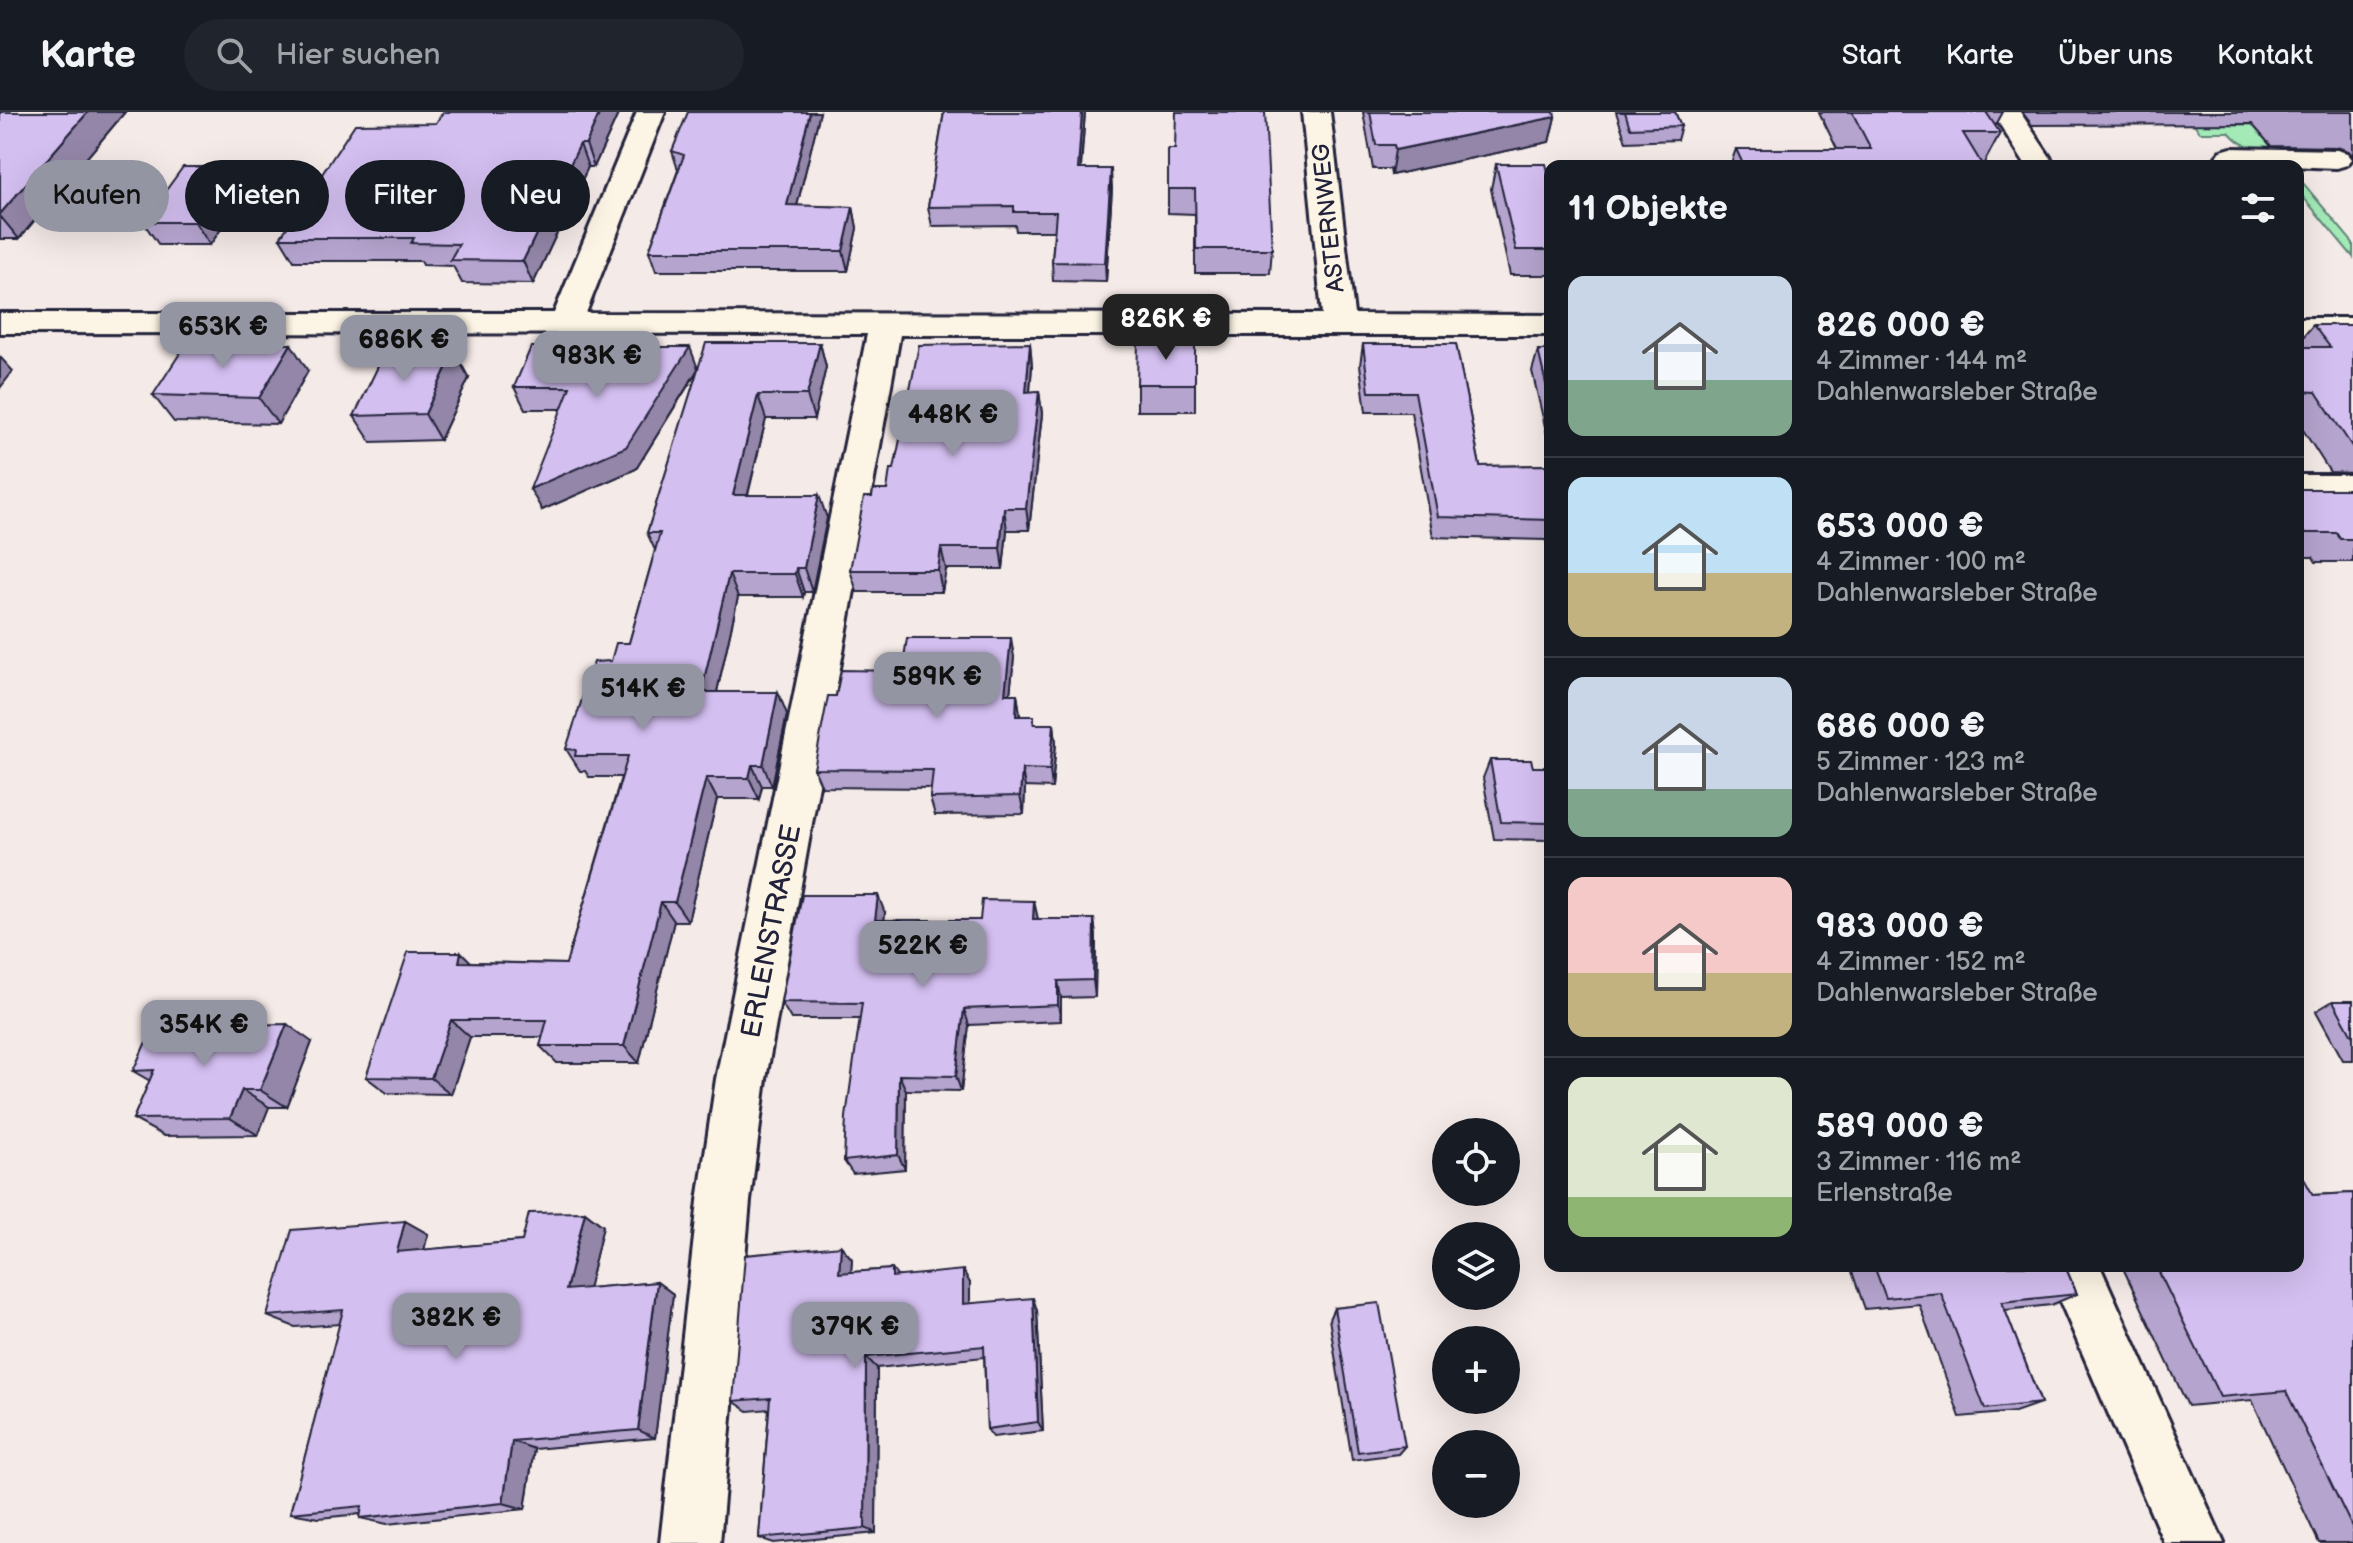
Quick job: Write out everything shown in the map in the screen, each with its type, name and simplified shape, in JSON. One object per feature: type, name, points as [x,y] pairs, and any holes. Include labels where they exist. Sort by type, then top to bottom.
[{"type":"street","points":[[566,323],[651,112]]},
{"type":"street","name":"ASTERNWEG","points":[[1316,112],[1339,324]]},
{"type":"street","points":[[2006,112],[2037,160]]},
{"type":"street","points":[[2231,157],[2337,159]]},
{"type":"street","points":[[0,323],[1544,325]]},
{"type":"street","name":"ERLENSTRASSE","points":[[690,1543],[724,1201],[741,1079],[885,325]]},
{"type":"street","points":[[2304,328],[2353,328]]},
{"type":"street","points":[[2304,488],[2353,488]]},
{"type":"street","points":[[2075,1272],[2194,1543]]},
{"type":"green space","points":[[2194,124],[2252,124],[2273,148],[2248,146],[2229,132],[2200,132]]},
{"type":"green space","points":[[2304,184],[2353,243],[2353,257],[2304,198]]},
{"type":"building","points":[[0,112],[88,112],[47,160],[24,160],[24,186],[0,214]]},
{"type":"building","points":[[443,112],[600,112],[586,144],[580,144],[572,160],[481,160],[481,232],[537,232],[523,261],[450,260],[459,244],[411,243],[414,238],[280,238],[284,232],[329,232],[329,164],[355,124],[436,123]]},
{"type":"building","points":[[688,112],[810,112],[787,205],[853,207],[843,251],[649,251],[684,155],[672,151]]},
{"type":"building","points":[[944,112],[1082,112],[1078,169],[1111,169],[1105,263],[1052,262],[1056,212],[1014,212],[1014,206],[928,207]]},
{"type":"building","points":[[1176,112],[1265,112],[1272,249],[1196,249],[1195,189],[1168,189],[1168,149],[1175,149]]},
{"type":"building","points":[[1370,112],[1554,112],[1555,117],[1395,150],[1394,145],[1376,145]]},
{"type":"building","points":[[1625,112],[1675,112],[1681,126],[1630,128]]},
{"type":"building","points":[[1852,112],[1986,112],[2000,133],[1963,133],[1979,160],[1741,160],[1736,149],[1871,149]]},
{"type":"building","points":[[1496,164],[1544,164],[1544,250],[1516,250]]},
{"type":"building","points":[[185,167],[185,222],[169,222],[169,186]]},
{"type":"building","points":[[2313,325],[2353,325],[2353,448],[2316,392],[2304,391],[2304,347],[2330,347]]},
{"type":"building","points":[[1195,339],[1195,384],[1137,384],[1138,340]]},
{"type":"building","points":[[706,343],[820,343],[807,395],[758,395],[733,495],[819,495],[804,568],[796,568],[795,574],[729,574],[701,692],[778,692],[763,765],[752,765],[749,778],[706,778],[675,902],[661,902],[624,1046],[540,1046],[547,1020],[451,1020],[431,1078],[366,1077],[408,952],[461,952],[459,962],[566,964],[628,756],[575,756],[576,750],[566,749],[594,662],[611,661],[616,643],[629,643],[660,533],[647,533]]},
{"type":"building","points":[[1030,343],[1026,392],[1039,391],[1026,508],[1004,508],[1000,548],[941,548],[938,570],[850,570],[864,497],[872,497],[873,490],[887,490],[890,469],[894,469],[919,345]]},
{"type":"building","points":[[186,344],[291,344],[259,398],[153,395]]},
{"type":"building","points":[[1363,344],[1456,344],[1480,466],[1544,465],[1544,520],[1438,517],[1415,392],[1369,392]]},
{"type":"building","points":[[531,347],[690,347],[626,447],[530,489],[570,387],[514,387]]},
{"type":"building","points":[[1538,350],[1544,350],[1544,376]]},
{"type":"building","points":[[454,351],[425,414],[354,416],[385,352]]},
{"type":"building","points":[[2304,489],[2353,489],[2353,539],[2340,539],[2337,533],[2304,533]]},
{"type":"building","points":[[907,638],[1011,638],[1005,694],[1017,694],[1016,716],[1034,716],[1034,724],[1054,724],[1050,770],[1022,769],[1020,796],[930,798],[933,770],[814,769],[828,696],[836,696],[841,670],[902,671]]},
{"type":"building","points":[[1490,760],[1531,760],[1533,767],[1544,767],[1544,823],[1501,822]]},
{"type":"building","points":[[802,895],[878,895],[875,920],[980,920],[982,900],[1034,901],[1033,919],[1094,919],[1093,980],[1058,981],[1058,1005],[964,1009],[956,1076],[899,1075],[898,1155],[844,1161],[846,1117],[862,1003],[781,1002]]},
{"type":"building","points":[[2333,1001],[2353,1001],[2353,1037]]},
{"type":"building","points":[[287,1024],[260,1090],[242,1090],[230,1118],[133,1119],[154,1070],[133,1071],[153,1026]]},
{"type":"building","points":[[2304,1179],[2313,1195],[2353,1193],[2353,1529],[2286,1391],[2220,1397],[2159,1272],[2304,1272]]},
{"type":"building","points":[[585,1212],[566,1290],[657,1282],[638,1430],[512,1441],[503,1503],[360,1518],[362,1506],[290,1513],[343,1310],[267,1316],[292,1230],[405,1221],[397,1252],[522,1241],[529,1213]]},
{"type":"building","points":[[841,1246],[839,1273],[892,1269],[892,1277],[963,1270],[963,1304],[1033,1298],[1038,1422],[987,1429],[984,1346],[866,1357],[865,1528],[759,1538],[770,1398],[733,1401],[745,1255]]},
{"type":"building","points":[[1876,1272],[2068,1272],[2077,1294],[2002,1302],[2041,1403],[1985,1409],[1941,1293],[1886,1298]]},
{"type":"building","points":[[1379,1303],[1405,1446],[1358,1452],[1334,1308]]}]
